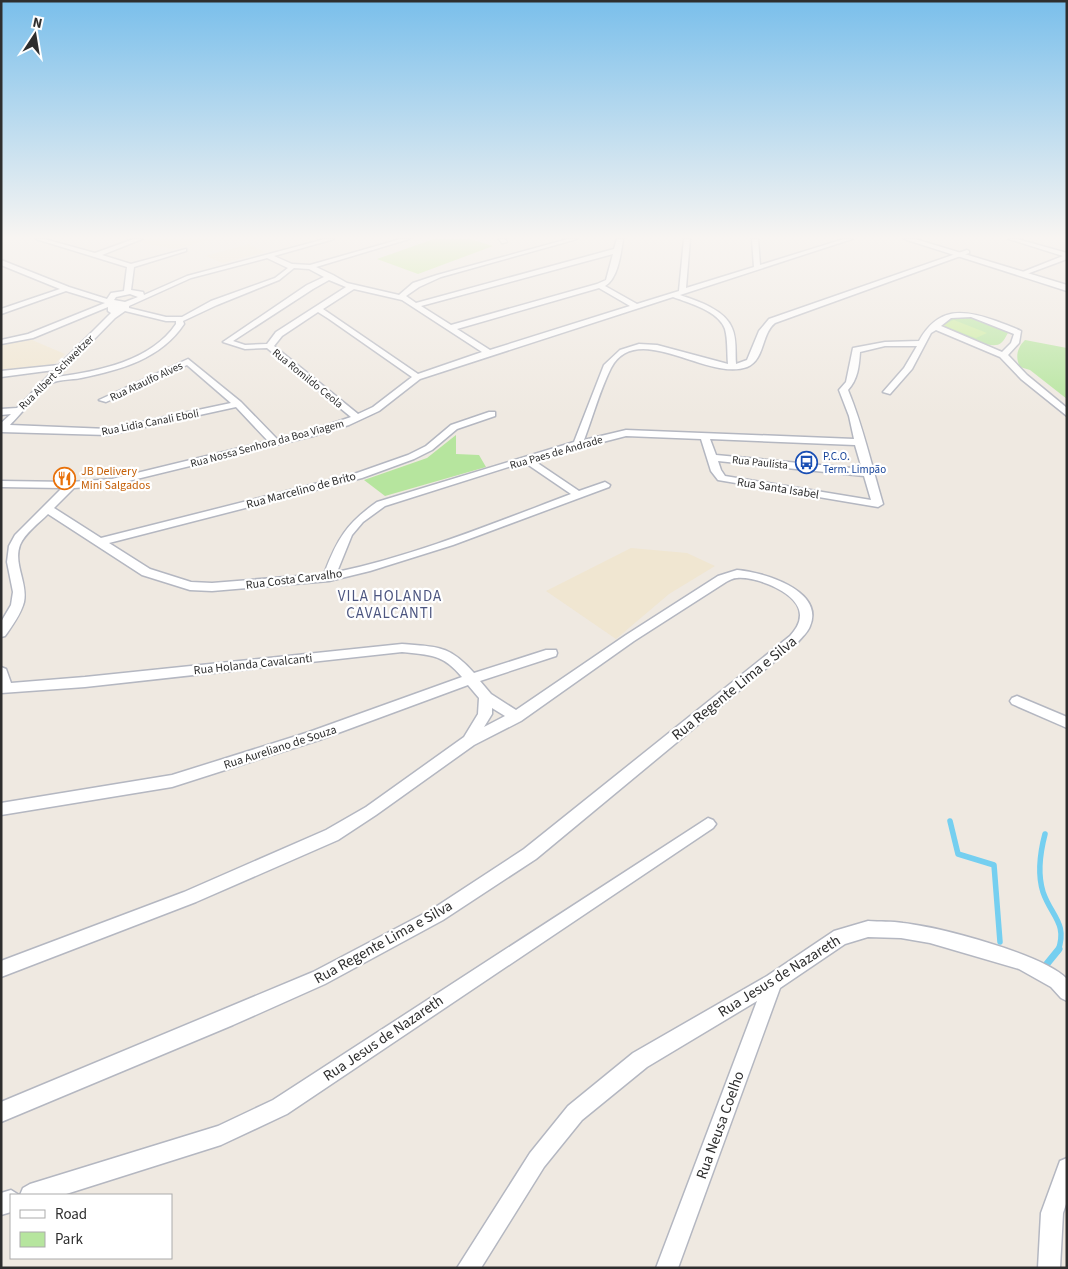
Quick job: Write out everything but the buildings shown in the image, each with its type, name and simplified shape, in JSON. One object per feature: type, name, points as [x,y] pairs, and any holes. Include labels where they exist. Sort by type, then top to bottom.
[{"type":"street","points":[[1,312],[38,298]]},
{"type":"street","points":[[94,298],[112,305]]},
{"type":"street","points":[[112,305],[120,298]]},
{"type":"street","points":[[1,342],[30,336],[112,305],[126,304],[138,298]]},
{"type":"street","name":"Rua Albert Schweitzer","points":[[2,429],[62,367],[112,305],[125,308],[138,298]]},
{"type":"street","points":[[125,308],[164,319],[179,319],[230,298]]},
{"type":"street","points":[[268,346],[245,347],[228,342],[292,298]]},
{"type":"street","name":"Rua Romildo Ceola","points":[[334,298],[279,334],[268,346],[358,418]]},
{"type":"street","points":[[402,298],[487,352]]},
{"type":"street","points":[[416,306],[444,298]]},
{"type":"street","points":[[451,328],[557,298]]},
{"type":"street","points":[[622,298],[636,306]]},
{"type":"street","name":"Rua Nossa Senhora da Boa Viagem","points":[[1,484],[71,485],[112,482],[310,434],[358,418],[376,409],[416,377],[487,352],[661,298]]},
{"type":"street","points":[[687,298],[721,319],[728,327],[732,366]]},
{"type":"street","points":[[578,444],[608,366],[616,356],[643,347],[656,347],[680,352],[716,365],[744,365],[752,358],[764,327],[772,321],[837,298]]},
{"type":"street","points":[[1,303],[11,308]]},
{"type":"street","points":[[317,309],[332,317],[416,377]]},
{"type":"street","points":[[887,392],[908,369],[928,332],[948,316],[963,314],[981,317],[1007,326],[1018,333],[1010,350],[1003,355]]},
{"type":"street","points":[[48,381],[107,370],[150,352],[162,346],[171,338],[180,327],[179,319]]},
{"type":"street","points":[[934,326],[1003,355],[1024,378],[1067,413]]},
{"type":"street","points":[[868,473],[854,416],[843,394],[850,383],[854,371],[856,350],[885,344],[922,343]]},
{"type":"street","name":"Rua Ataulfo Alves","points":[[103,400],[188,361],[238,404]]},
{"type":"street","points":[[1,374],[62,367]]},
{"type":"street","points":[[238,404],[274,442]]},
{"type":"street","name":"Rua Lidia Canali Eboli","points":[[2,429],[108,432],[238,404]]},
{"type":"street","points":[[1,412],[19,410]]},
{"type":"street","name":"Rua Marcelino de Brito","points":[[100,542],[358,476],[412,457],[429,448],[454,427],[492,414]]},
{"type":"street","name":"Rua Paes de Andrade","points":[[329,577],[346,533],[362,517],[381,504],[578,444],[638,432],[705,437],[859,442]]},
{"type":"street","name":"Rua Santa Isabel","points":[[705,437],[718,475],[727,479],[878,504],[868,473]]},
{"type":"street","name":"Rua Paulista","points":[[711,457],[868,473]]},
{"type":"street","points":[[527,460],[577,494]]},
{"type":"street","points":[[52,506],[112,482]]},
{"type":"street","points":[[42,485],[49,494],[52,506]]},
{"type":"street","points":[[1,633],[18,604],[18,586],[10,554],[12,547],[19,537],[71,485]]},
{"type":"street","name":"Rua Costa Carvalho","points":[[52,506],[121,558],[146,572],[190,586],[212,587],[329,577],[382,564],[449,542],[605,485]]},
{"type":"street","name":"Rua Regente Lima e Silva","points":[[1,969],[190,897],[332,835],[371,812],[469,741],[516,717],[712,584],[735,574],[756,576],[777,582],[793,594],[804,606],[808,620],[804,630],[794,639],[530,854],[437,915],[319,978],[226,1019],[1,1112]]},
{"type":"street","name":"Rua Holanda Cavalcanti","points":[[4,688],[85,682],[402,648],[436,651],[455,660],[486,697],[516,717]]},
{"type":"street","name":"Rua Aureliano de Souza","points":[[1,809],[172,781],[314,736],[472,679],[551,653]]},
{"type":"street","points":[[1,672],[4,688]]},
{"type":"street","points":[[469,741],[485,714],[486,697]]},
{"type":"street","points":[[1017,701],[1067,723]]},
{"type":"street","name":"Rua Jesus de Nazareth","points":[[33,1194],[221,1135],[280,1107],[708,824]]},
{"type":"street","name":"Rua Jesus de Nazareth","points":[[468,1268],[537,1160],[575,1113],[640,1060],[773,982],[840,937],[868,929],[901,930],[986,950],[1023,962],[1056,981],[1067,992]]},
{"type":"street","name":"Rua Neusa Coelho","points":[[667,1268],[773,982]]},
{"type":"street","points":[[1049,1268],[1052,1213],[1067,1168]]},
{"type":"shaded area","points":[[32,340],[65,354],[53,365],[1,371],[1,344]]},
{"type":"shaded area","points":[[631,548],[687,553],[715,566],[669,594],[616,639],[546,591]]},
{"type":"green space","points":[[951,316],[974,318],[990,322],[1003,328],[1008,333],[1002,342],[996,345],[980,343],[939,325]]},
{"type":"green space","points":[[954,320],[987,333],[976,338],[942,325]]},
{"type":"green space","points":[[1025,340],[1067,348],[1067,399],[1030,370],[1020,367],[1018,353],[1020,346]]},
{"type":"green space","points":[[456,435],[456,454],[479,455],[486,467],[385,496],[364,480],[427,458]]},
{"type":"waterway","points":[[950,821],[958,854],[994,865],[1000,942]]},
{"type":"waterway","points":[[1045,834],[1040,878],[1046,900],[1060,926],[1061,941],[1058,950]]},
{"type":"waterway","points":[[1046,965],[1058,950]]},
{"type":"place","name":"P.C.O. Term. Limpão","points":[[807,462]]},
{"type":"place","name":"JB Delivery Mini Salgados","points":[[65,478]]},
{"type":"district","name":"VILA HOLANDA CAVALCANTI","points":[[390,604]]}]
